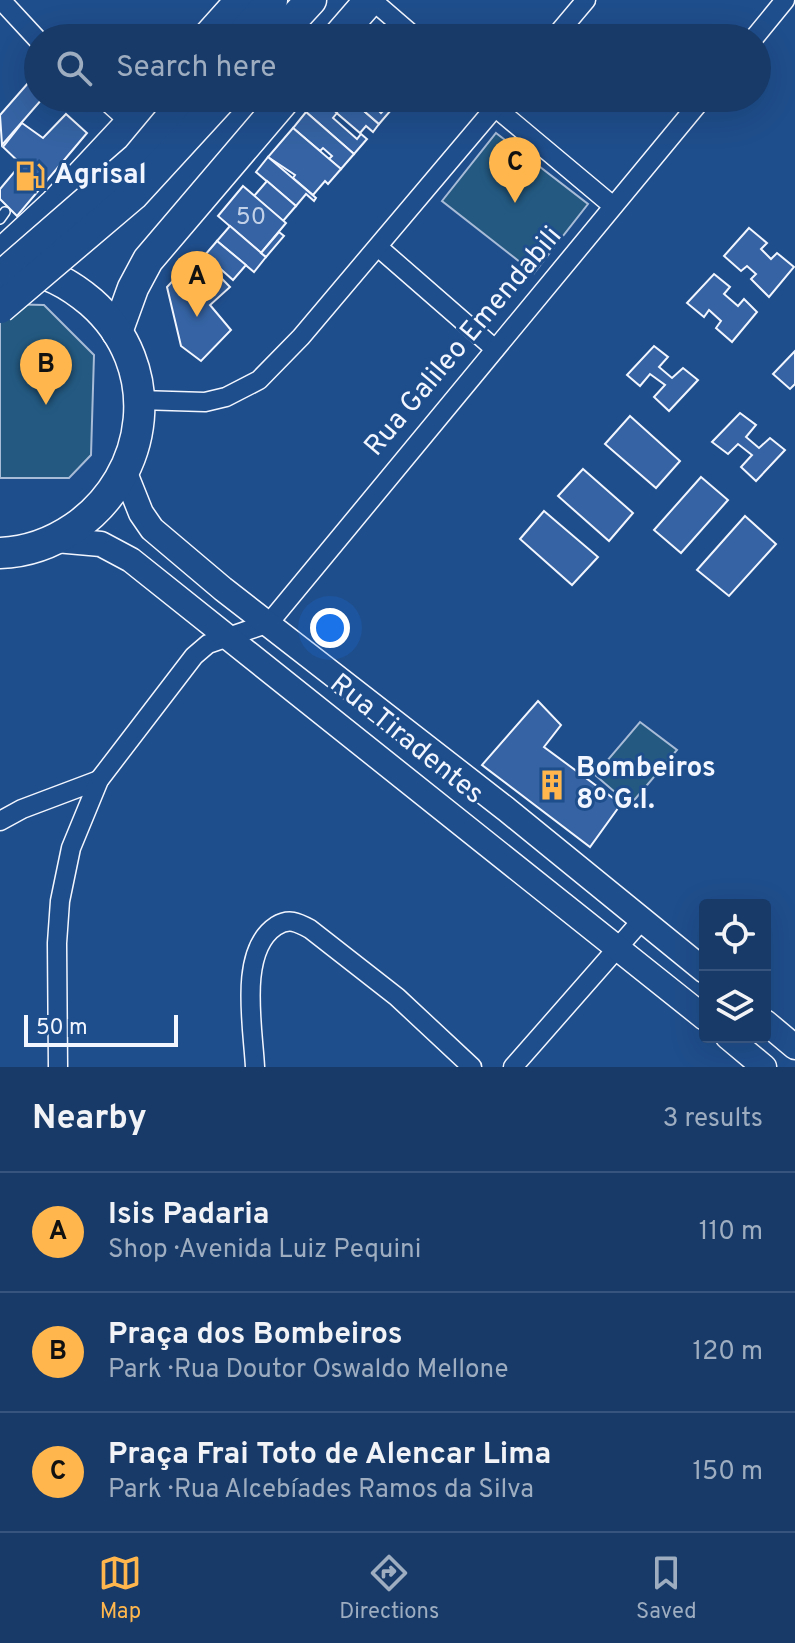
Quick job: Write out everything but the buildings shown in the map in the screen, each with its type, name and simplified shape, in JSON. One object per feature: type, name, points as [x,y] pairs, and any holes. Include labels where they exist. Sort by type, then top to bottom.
[{"type":"main road","points":[[220,24],[241,0]]},
{"type":"main road","points":[[251,24],[272,0]]},
{"type":"main road","points":[[289,24],[311,0]]},
{"type":"main road","points":[[350,24],[371,0]]},
{"type":"main road","points":[[0,255],[55,204],[142,112]]},
{"type":"main road","points":[[0,277],[137,158],[175,112]]},
{"type":"main road","points":[[0,308],[133,195],[209,112]]},
{"type":"main road","points":[[117,332],[133,288],[148,260],[274,112]]},
{"type":"main road","points":[[0,266],[30,269],[55,279],[79,292],[100,310],[117,332],[130,357],[139,400],[137,437],[125,473],[96,512],[56,540],[33,548],[0,553]]},
{"type":"street","points":[[1,0],[24,25]]},
{"type":"street","points":[[371,0],[399,24]]},
{"type":"street","points":[[566,24],[586,0]]},
{"type":"street","points":[[765,24],[785,0]]},
{"type":"street","points":[[119,112],[132,124]]},
{"type":"street","points":[[139,400],[205,402],[226,397],[259,380],[294,346],[378,247],[485,112]]},
{"type":"street","points":[[506,112],[613,206]]},
{"type":"street","name":"Rua Galileo Emendabili","points":[[269,623],[691,112]]},
{"type":"street","points":[[378,247],[495,349]]},
{"type":"street","name":"Rua Tiradentes","points":[[125,473],[141,513],[152,529],[223,589],[506,809],[699,966]]},
{"type":"street","name":"Rua Tiradentes","points":[[56,540],[101,544],[116,550],[230,636],[699,1013]]},
{"type":"street","points":[[58,1067],[57,943],[60,901],[71,848],[99,780],[194,656],[208,644],[269,623]]},
{"type":"street","points":[[0,821],[22,809],[99,780]]},
{"type":"street","points":[[480,838],[506,809]]},
{"type":"street","points":[[513,1067],[642,920]]},
{"type":"street","points":[[255,1067],[254,956],[271,930],[287,921],[299,923],[397,997],[472,1067]]},
{"type":"street","points":[[771,1027],[795,1047]]},
{"type":"street","points":[[735,1043],[764,1067]]},
{"type":"shaded area","points":[[496,133],[588,204],[534,273],[442,201]]},
{"type":"shaded area","points":[[0,304],[44,305],[94,355],[91,455],[69,478],[0,478]]},
{"type":"shaded area","points":[[640,722],[677,750],[630,805],[595,775]]},
{"type":"place","name":"Agrisal","points":[[30,176]]},
{"type":"place","name":"Praça Frai Toto de Alencar Lima","points":[[515,203]]},
{"type":"place","name":"Isis Padaria","points":[[197,317]]},
{"type":"place","name":"Praça dos Bombeiros","points":[[46,405]]},
{"type":"place","name":"Bombeiros 8º G.I.","points":[[552,785]]}]
